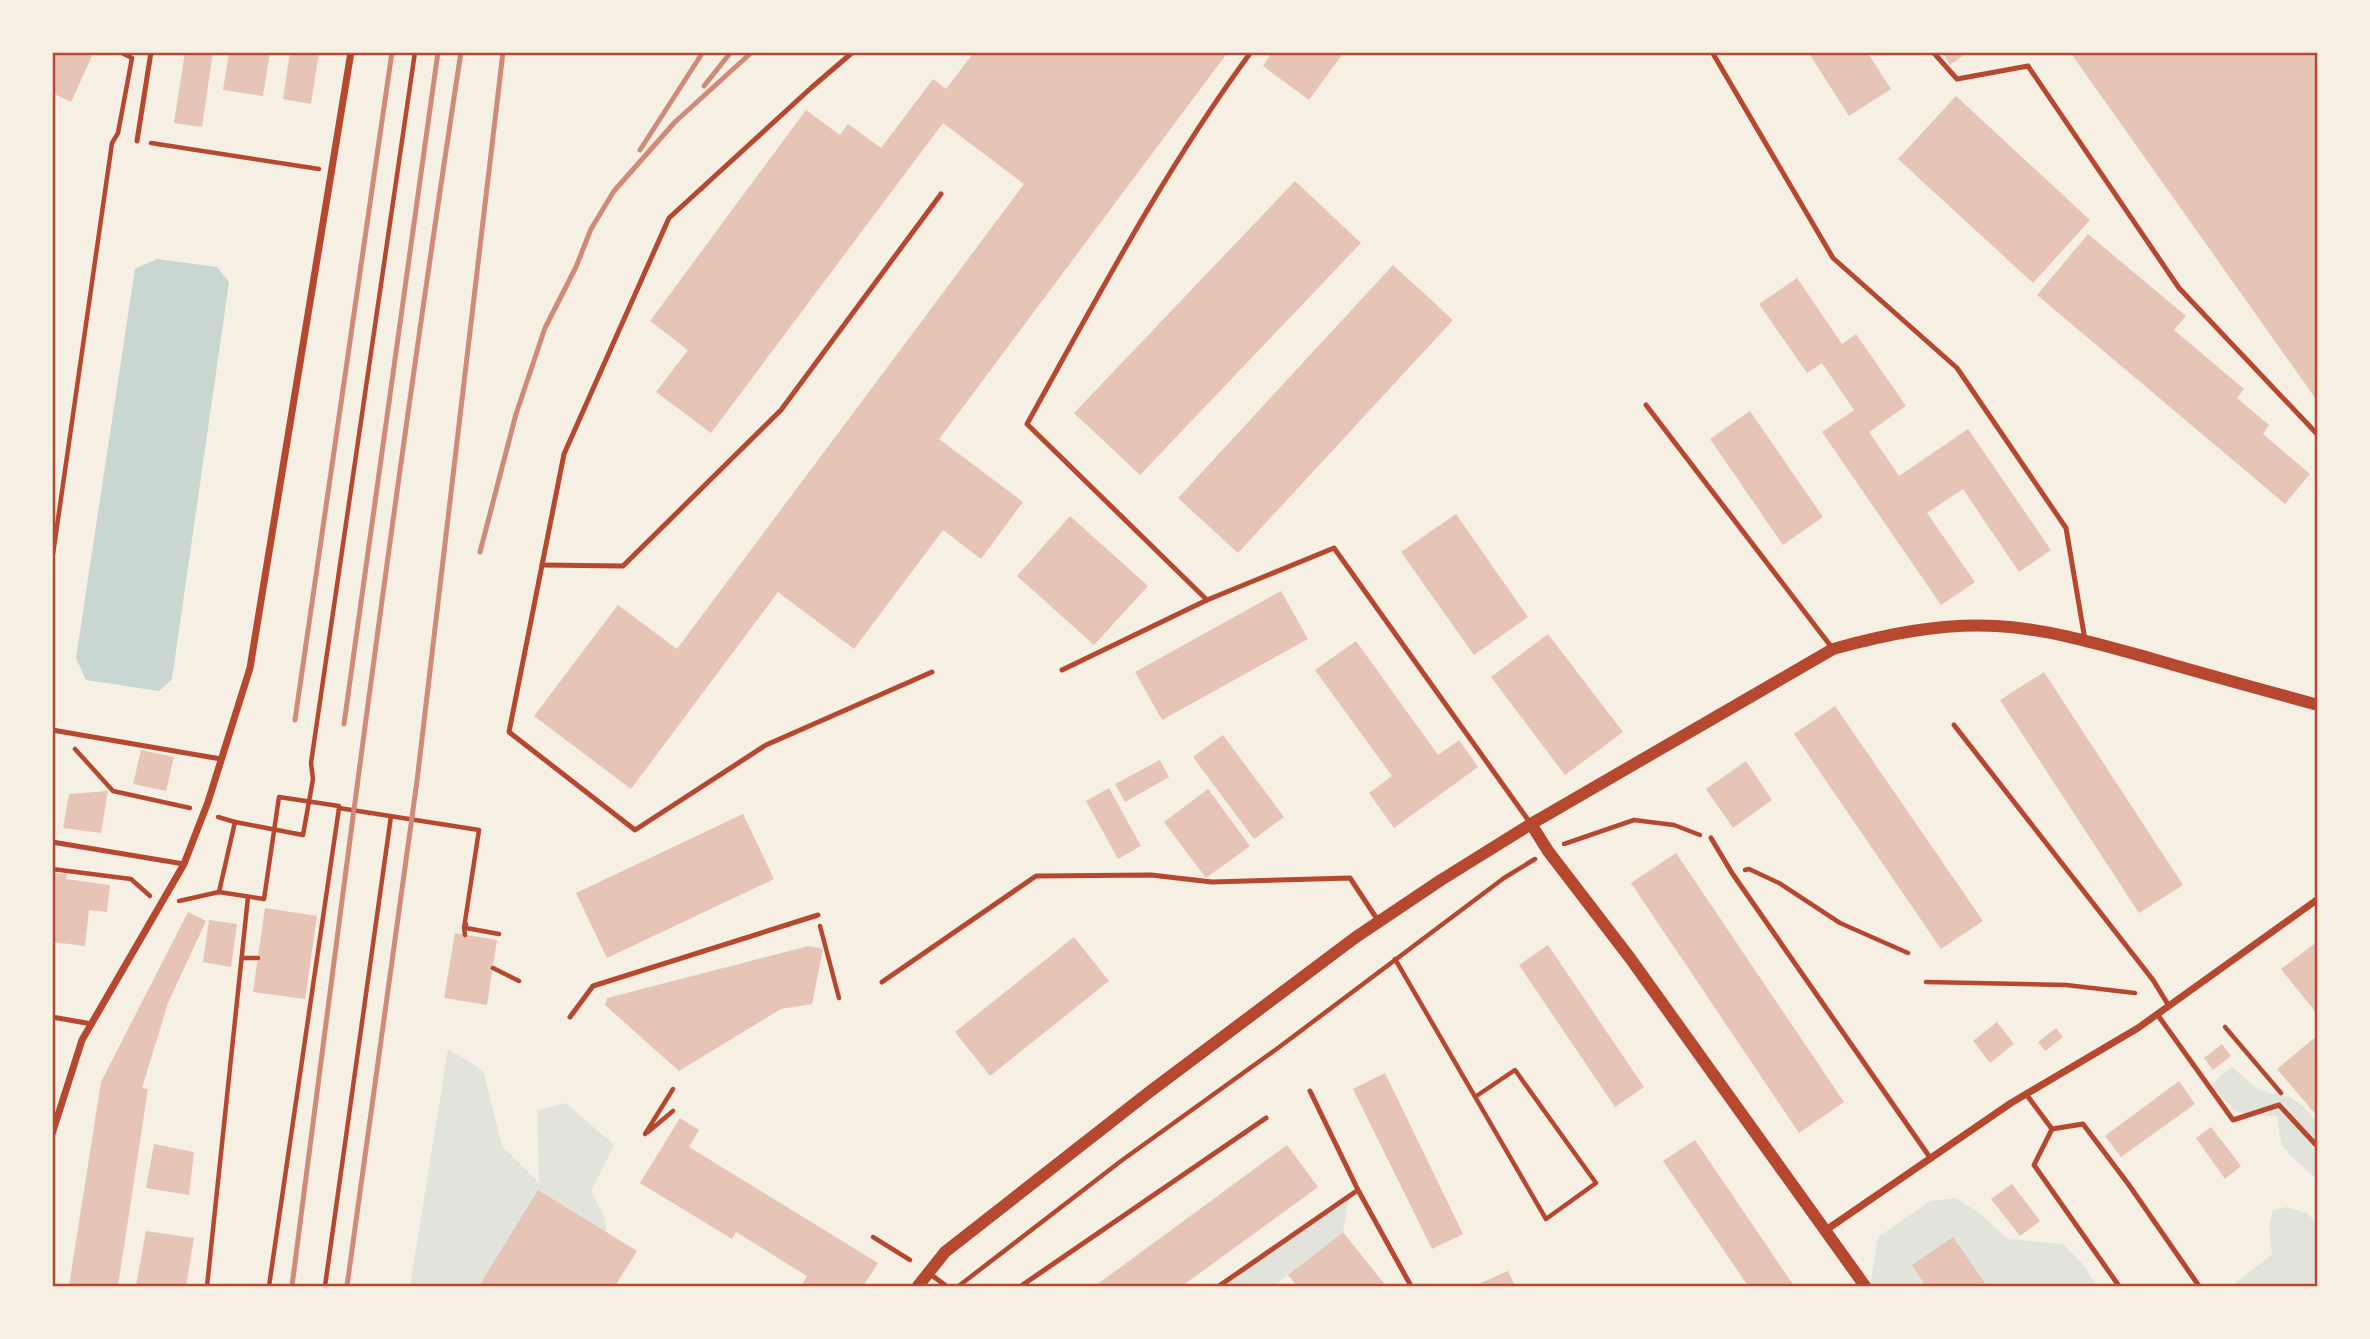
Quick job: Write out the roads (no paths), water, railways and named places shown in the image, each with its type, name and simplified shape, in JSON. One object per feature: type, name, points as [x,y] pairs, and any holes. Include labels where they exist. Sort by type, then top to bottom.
[{"type":"street","points":[[52,1134],[82,1040],[184,864],[222,759],[250,668],[351,52]]},
{"type":"street","points":[[918,1286],[945,1252],[1138,1102],[1379,922],[1531,824],[1833,649],[1882,636],[1942,628],[1995,626],[2085,640],[2318,705]]},
{"type":"street","points":[[1531,824],[1865,1286]]},
{"type":"street","points":[[1826,1230],[2026,1094],[2169,1006],[2318,899]]},
{"type":"lane","points":[[137,141],[151,52]]},
{"type":"lane","points":[[853,52],[669,218],[564,454],[509,732],[635,830],[766,745],[932,672]]},
{"type":"lane","points":[[1207,600],[1027,424],[1118,261],[1212,105],[1251,52]]},
{"type":"lane","points":[[1712,52],[1833,258],[1956,368],[2066,528],[2085,640]]},
{"type":"lane","points":[[1933,52],[1957,79],[2028,66],[2179,288],[2318,435]]},
{"type":"lane","points":[[542,565],[623,566],[781,410],[941,194]]},
{"type":"lane","points":[[1646,405],[1833,649]]},
{"type":"lane","points":[[1062,670],[1207,600],[1334,548],[1531,824]]},
{"type":"lane","points":[[1954,725],[2153,980],[2169,1006]]},
{"type":"lane","points":[[55,730],[222,759]]},
{"type":"lane","points":[[1711,838],[1732,873],[1931,1159]]},
{"type":"lane","points":[[52,842],[184,864]]},
{"type":"lane","points":[[882,982],[1036,876],[1151,874],[1212,882],[1350,878],[1379,922]]},
{"type":"lane","points":[[570,1017],[593,986],[818,915]]},
{"type":"lane","points":[[2157,1014],[2233,1120],[2280,1105],[2318,1147]]},
{"type":"lane","points":[[52,1017],[92,1024]]},
{"type":"lane","points":[[1310,1091],[1358,1190],[1410,1286]]},
{"type":"lane","points":[[2026,1094],[2052,1129]]},
{"type":"lane","points":[[1021,1286],[1266,1118]]},
{"type":"lane","points":[[2052,1129],[2083,1124],[2199,1286]]},
{"type":"lane","points":[[2052,1129],[2034,1165],[2119,1286]]},
{"type":"lane","points":[[1219,1286],[1358,1190]]},
{"type":"lane","points":[[928,1272],[946,1286]]},
{"type":"railway","points":[[295,720],[392,52]]},
{"type":"railway","points":[[344,724],[438,52]]},
{"type":"railway","points":[[292,1286],[394,515],[461,52]]},
{"type":"railway","points":[[347,1286],[417,781],[503,52]]},
{"type":"railway","points":[[640,150],[703,52]]},
{"type":"railway","points":[[704,86],[731,52]]},
{"type":"railway","points":[[480,552],[516,414],[545,328],[576,267],[591,229],[614,191],[675,122],[752,52]]}]
